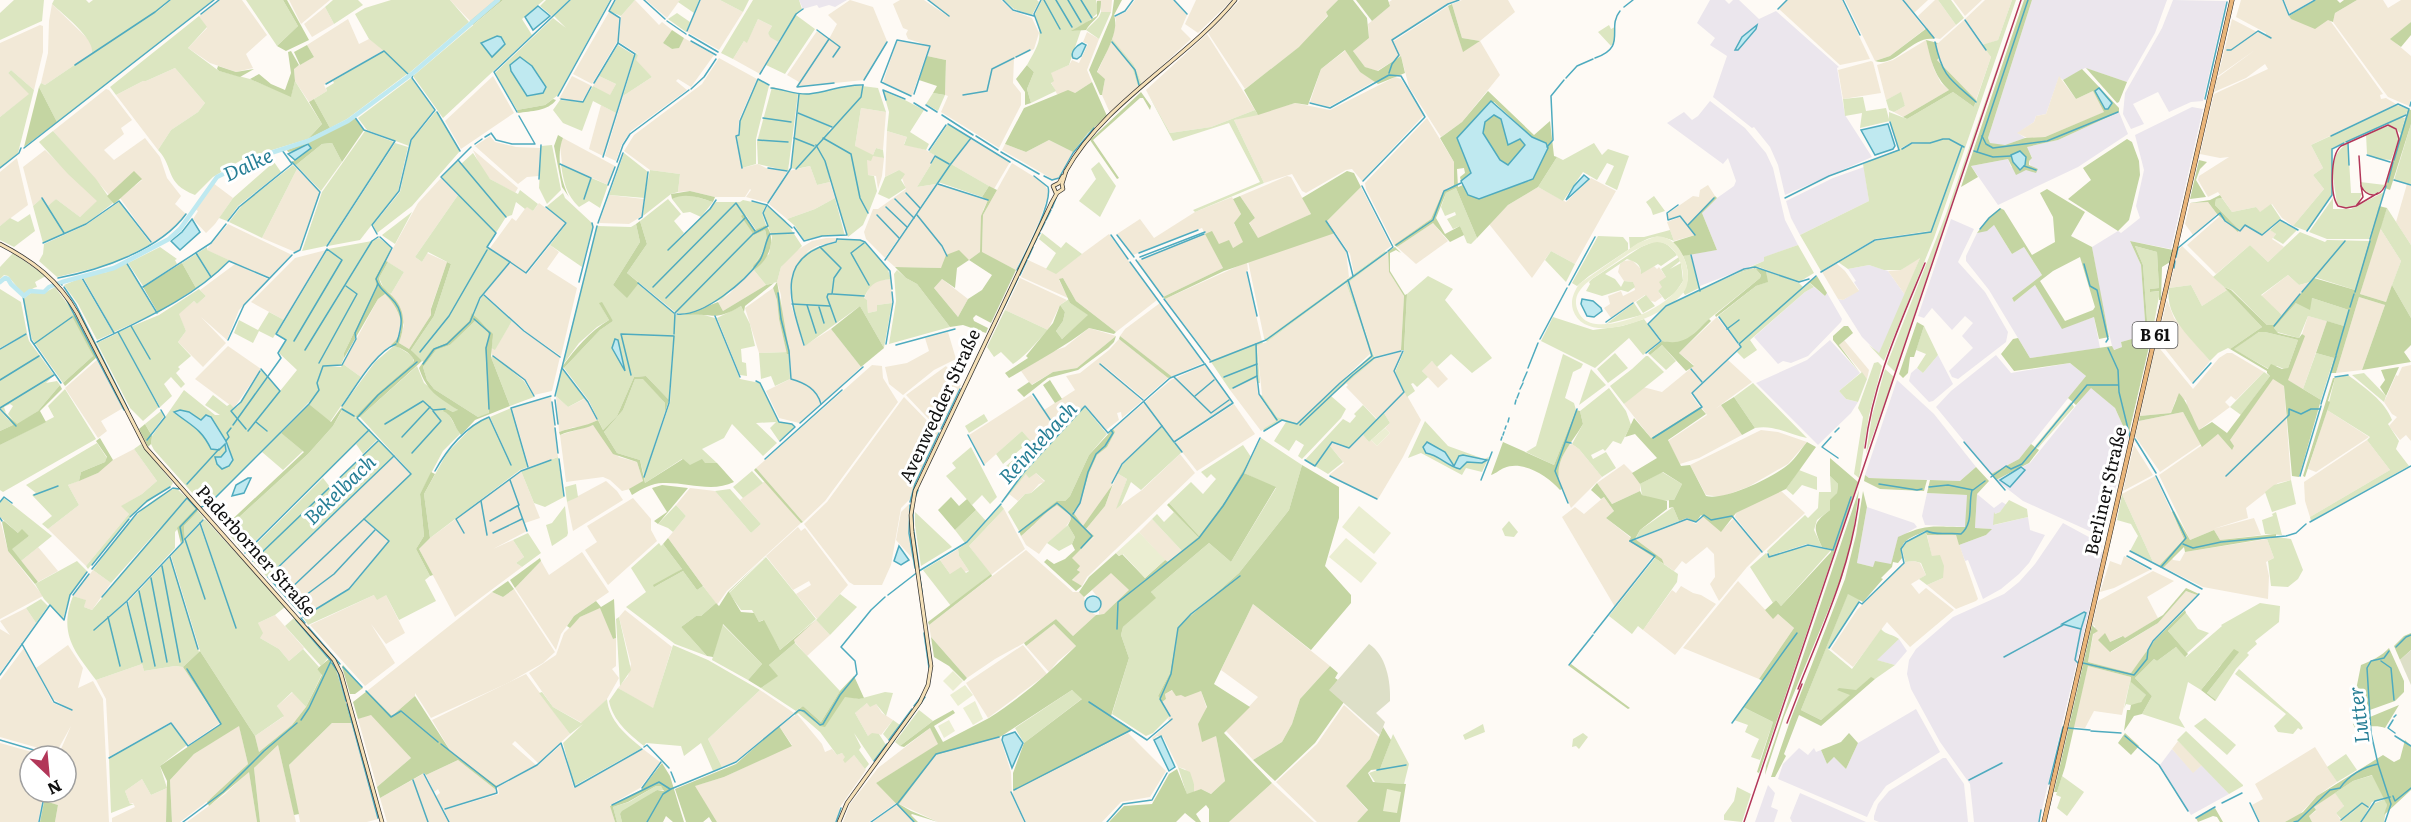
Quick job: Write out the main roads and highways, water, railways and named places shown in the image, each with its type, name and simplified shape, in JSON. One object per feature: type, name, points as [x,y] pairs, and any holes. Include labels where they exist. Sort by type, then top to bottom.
[{"type":"main road","points":[[1060,183],[1053,185],[1055,192],[1062,191],[1060,183],[1066,171],[1078,150],[1095,130],[1211,25],[1235,0]]},
{"type":"main road","name":"Berliner Straße","points":[[2044,822],[2231,0]]},
{"type":"main road","name":"Avenwedder Straße","points":[[839,822],[847,803],[920,702],[928,686],[931,666],[911,522],[913,499],[1055,192]]},
{"type":"main road","name":"Paderborner Straße","points":[[0,244],[34,263],[56,282],[77,313],[143,443],[334,660],[341,674],[382,822]]},
{"type":"water","points":[[538,6],[550,16],[533,30],[525,17]]},
{"type":"water","points":[[1757,25],[1738,50],[1735,50],[1742,37]]},
{"type":"water","points":[[497,36],[501,37],[505,44],[492,57],[481,43]]},
{"type":"water","points":[[1082,43],[1086,45],[1081,56],[1077,59],[1073,58],[1074,49]]},
{"type":"water","points":[[520,57],[532,66],[546,87],[543,93],[527,96],[511,71],[510,65]]},
{"type":"water","points":[[2099,88],[2112,103],[2108,109],[2105,109],[2095,91]]},
{"type":"water","points":[[1491,101],[1532,137],[1546,143],[1548,148],[1533,179],[1479,199],[1468,195],[1461,181],[1471,173],[1457,138]],"holes":[[[1494,115],[1501,119],[1508,145],[1520,139],[1525,145],[1508,165],[1500,160],[1483,133],[1485,122]]]},
{"type":"water","points":[[1888,124],[1895,146],[1893,149],[1875,155],[1861,130]]},
{"type":"water","points":[[308,144],[311,148],[295,160],[288,154]]},
{"type":"water","points":[[2020,151],[2026,157],[2025,165],[2020,170],[2013,162],[2011,155]]},
{"type":"water","points":[[1584,175],[1589,179],[1566,200],[1574,186]]},
{"type":"water","points":[[192,219],[200,232],[180,250],[171,241]]},
{"type":"water","points":[[1582,299],[1593,301],[1602,311],[1594,317],[1587,316],[1581,304]]},
{"type":"water","points":[[615,339],[618,340],[625,371],[612,348]]},
{"type":"water","points":[[180,410],[189,412],[201,420],[206,415],[211,417],[226,441],[233,460],[229,466],[222,469],[215,457],[221,457],[226,451],[225,444],[219,450],[211,449],[199,431],[174,412]]},
{"type":"water","points":[[1427,442],[1445,452],[1454,466],[1459,456],[1463,455],[1487,460],[1482,463],[1467,462],[1460,469],[1426,453],[1423,447]]},
{"type":"water","points":[[2021,467],[2025,470],[2010,487],[2000,480]]},
{"type":"water","points":[[251,478],[244,493],[232,496],[236,485]]},
{"type":"water","points":[[899,546],[909,560],[901,565],[894,561]]},
{"type":"water","points":[[1093,596],[1101,604],[1093,612],[1085,604]]},
{"type":"water","points":[[2086,613],[2081,629],[2062,624]]},
{"type":"water","points":[[1015,732],[1023,743],[1012,768],[1002,740],[1003,736]]},
{"type":"water","points":[[1161,736],[1175,767],[1169,771],[1154,740]]},
{"type":"waterway","points":[[75,65],[170,0]]},
{"type":"waterway","points":[[24,148],[214,0]]},
{"type":"waterway","points":[[201,14],[219,0]]},
{"type":"waterway","name":"Dalke","points":[[0,282],[5,278],[8,279],[24,296],[30,291],[44,292],[49,287],[62,282],[114,268],[169,239],[180,229],[217,177],[255,158],[308,141],[348,121],[413,73],[498,0]]},
{"type":"waterway","name":"Bekelbach","points":[[517,112],[494,72],[570,0]]},
{"type":"waterway","points":[[558,96],[611,0]]},
{"type":"waterway","points":[[594,83],[618,43],[620,18],[609,11],[615,0]]},
{"type":"waterway","points":[[644,0],[665,19]]},
{"type":"waterway","points":[[687,31],[700,0]]},
{"type":"waterway","points":[[928,0],[949,16]]},
{"type":"waterway","points":[[1003,0],[1013,10],[1034,16]]},
{"type":"waterway","points":[[1041,0],[1034,14],[1041,33]]},
{"type":"waterway","points":[[1044,0],[1060,29]]},
{"type":"waterway","points":[[1056,0],[1072,27]]},
{"type":"waterway","points":[[1068,0],[1081,22]]},
{"type":"waterway","points":[[1081,0],[1092,18]]},
{"type":"waterway","points":[[1115,16],[1125,11],[1133,0]]},
{"type":"waterway","points":[[1174,0],[1187,14]]},
{"type":"waterway","points":[[1389,73],[1399,55],[1392,40],[1448,4],[1459,0]]},
{"type":"waterway","name":"Reinkebach","points":[[1624,7],[1633,0]]},
{"type":"waterway","points":[[1778,9],[1787,0]]},
{"type":"waterway","points":[[1843,0],[1860,35]]},
{"type":"waterway","points":[[1903,0],[1934,38]]},
{"type":"waterway","points":[[1977,152],[2028,0]]},
{"type":"waterway","points":[[2283,0],[2289,15],[2315,0]]},
{"type":"waterway","points":[[2205,99],[2227,2]]},
{"type":"waterway","points":[[760,74],[796,14],[803,9]]},
{"type":"waterway","name":"Reinkebach","points":[[1595,58],[1605,54],[1614,43],[1616,17],[1620,11]]},
{"type":"waterway","points":[[1965,20],[1986,50]]},
{"type":"waterway","points":[[667,21],[686,34]]},
{"type":"waterway","points":[[817,30],[840,47],[833,57]]},
{"type":"waterway","points":[[2227,50],[2231,50],[2258,31],[2271,38]]},
{"type":"waterway","points":[[689,35],[718,52]]},
{"type":"waterway","points":[[829,39],[797,87],[834,83]]},
{"type":"waterway","points":[[911,96],[881,82],[897,40],[930,46],[914,94]]},
{"type":"waterway","points":[[691,41],[716,55]]},
{"type":"waterway","points":[[864,80],[887,42]]},
{"type":"waterway","points":[[1112,42],[1135,70],[1139,85]]},
{"type":"waterway","points":[[1935,42],[1941,63],[1949,77],[1976,102]]},
{"type":"waterway","points":[[603,157],[635,54],[618,43]]},
{"type":"waterway","points":[[1016,57],[1030,50]]},
{"type":"waterway","points":[[326,84],[384,51],[409,75]]},
{"type":"waterway","points":[[963,95],[987,91],[992,69],[1014,58]]},
{"type":"waterway","points":[[691,89],[704,77],[716,59]]},
{"type":"waterway","name":"Reinkebach","points":[[1566,78],[1577,66],[1593,59]]},
{"type":"waterway","name":"Bekelbach","points":[[377,234],[372,225],[399,191],[411,140],[435,110],[412,78],[413,73]]},
{"type":"waterway","points":[[1310,103],[1330,108],[1389,75],[1401,76],[1425,117],[1363,181]]},
{"type":"waterway","points":[[742,168],[736,136],[739,135],[740,121],[758,79],[769,85]]},
{"type":"waterway","name":"Reinkebach","points":[[1547,147],[1553,140],[1551,96],[1564,80]]},
{"type":"waterway","points":[[771,88],[809,94],[863,85]]},
{"type":"waterway","points":[[796,169],[861,97],[863,85]]},
{"type":"waterway","points":[[561,99],[583,102],[591,87]]},
{"type":"waterway","points":[[617,162],[630,134],[689,90]]},
{"type":"waterway","points":[[886,100],[883,90],[905,99]]},
{"type":"waterway","points":[[768,203],[791,168],[799,94]]},
{"type":"waterway","points":[[2410,106],[2411,102]]},
{"type":"waterway","points":[[914,103],[927,111]]},
{"type":"waterway","points":[[2331,136],[2398,104],[2409,109],[2394,160]]},
{"type":"waterway","points":[[926,105],[937,112]]},
{"type":"waterway","points":[[437,112],[460,151]]},
{"type":"waterway","points":[[1982,136],[1986,144],[1993,148],[2047,141],[2118,112]]},
{"type":"waterway","points":[[798,113],[832,127]]},
{"type":"waterway","points":[[942,115],[973,135]]},
{"type":"waterway","points":[[2346,142],[2406,115]]},
{"type":"waterway","points":[[327,246],[395,141],[364,130],[354,116]]},
{"type":"waterway","name":"Bekelbach","points":[[491,133],[496,140],[512,144],[535,144],[519,116]]},
{"type":"waterway","points":[[763,118],[791,122]]},
{"type":"waterway","points":[[1890,122],[1899,150]]},
{"type":"waterway","points":[[948,124],[1010,162]]},
{"type":"waterway","points":[[929,150],[946,125]]},
{"type":"waterway","points":[[1044,176],[1052,180],[1059,178],[1073,153],[1094,128]]},
{"type":"waterway","name":"Bekelbach","points":[[485,137],[490,134]]},
{"type":"waterway","points":[[976,136],[998,150]]},
{"type":"waterway","points":[[794,138],[814,146]]},
{"type":"waterway","points":[[823,138],[851,154],[860,198],[868,213]]},
{"type":"waterway","points":[[885,260],[971,138]]},
{"type":"waterway","name":"Bekelbach","points":[[475,144],[482,139]]},
{"type":"waterway","points":[[1902,149],[1912,143],[1930,143],[1943,139],[1949,139],[1962,146]]},
{"type":"waterway","points":[[758,140],[788,142]]},
{"type":"waterway","points":[[2307,231],[2332,195],[2332,149],[2344,143]]},
{"type":"waterway","points":[[2348,143],[2349,165]]},
{"type":"waterway","points":[[539,179],[541,145]]},
{"type":"waterway","points":[[794,227],[804,241],[822,236],[847,235],[825,161],[816,145]]},
{"type":"waterway","points":[[1821,272],[1875,240],[1931,232],[1962,146],[1964,147]]},
{"type":"waterway","points":[[423,364],[434,349],[447,344],[470,322],[480,298],[510,262],[487,247],[496,233],[441,177],[471,147]]},
{"type":"waterway","points":[[0,168],[19,153],[21,148]]},
{"type":"waterway","points":[[228,221],[239,207],[292,164],[282,150]]},
{"type":"waterway","points":[[1785,198],[1829,176],[1899,150]]},
{"type":"waterway","points":[[1974,151],[1993,157],[2011,156]]},
{"type":"waterway","points":[[1001,152],[1039,174]]},
{"type":"waterway","points":[[598,223],[623,153]]},
{"type":"waterway","points":[[2367,155],[2390,162]]},
{"type":"waterway","points":[[931,163],[935,156],[949,164]]},
{"type":"waterway","points":[[458,160],[506,217]]},
{"type":"waterway","points":[[292,162],[320,192],[300,250],[294,253]]},
{"type":"waterway","points":[[2388,182],[2393,162]]},
{"type":"waterway","points":[[560,164],[591,178],[584,199]]},
{"type":"waterway","points":[[2024,166],[2036,170]]},
{"type":"waterway","points":[[608,185],[615,167]]},
{"type":"waterway","points":[[768,168],[787,171]]},
{"type":"waterway","points":[[639,219],[642,217],[648,172]]},
{"type":"waterway","points":[[1017,270],[1037,228],[1048,195],[1048,187],[1034,176]]},
{"type":"waterway","points":[[2394,180],[2411,185]]},
{"type":"waterway","name":"Reinkebach","points":[[1396,245],[1433,220],[1444,191],[1461,183]]},
{"type":"waterway","points":[[938,184],[988,200]]},
{"type":"waterway","points":[[1362,186],[1393,247],[1388,251]]},
{"type":"waterway","points":[[2370,239],[2386,186]]},
{"type":"waterway","points":[[906,193],[920,208]]},
{"type":"waterway","points":[[42,198],[64,233]]},
{"type":"waterway","points":[[1052,208],[1056,198]]},
{"type":"waterway","points":[[1688,225],[1714,198]]},
{"type":"waterway","points":[[895,199],[914,218]]},
{"type":"waterway","points":[[668,250],[710,209],[716,200]]},
{"type":"waterway","points":[[43,243],[86,224],[119,201],[151,242]]},
{"type":"waterway","points":[[752,201],[767,205],[792,228]]},
{"type":"waterway","points":[[653,287],[736,203],[755,231]]},
{"type":"waterway","points":[[674,334],[675,313],[753,234],[768,226],[763,213],[767,205]]},
{"type":"waterway","points":[[1678,205],[1667,213],[1668,220],[1680,216],[1695,235]]},
{"type":"waterway","points":[[510,262],[526,273],[566,223],[546,207]]},
{"type":"waterway","points":[[886,207],[907,227]]},
{"type":"waterway","points":[[1980,229],[2000,209]]},
{"type":"waterway","points":[[1046,220],[1051,210]]},
{"type":"waterway","points":[[2176,257],[2178,248],[2220,213],[2225,221],[2240,231],[2245,225],[2262,235],[2280,220],[2298,230]]},
{"type":"waterway","name":"Dalke","points":[[58,278],[92,270],[128,257],[161,238],[186,214]]},
{"type":"waterway","points":[[877,215],[899,238]]},
{"type":"waterway","points":[[917,215],[942,246],[947,256]]},
{"type":"waterway","points":[[666,298],[745,218]]},
{"type":"waterway","points":[[1326,221],[1347,252],[1353,276]]},
{"type":"waterway","points":[[1041,230],[1045,222]]},
{"type":"waterway","points":[[579,282],[593,227],[592,223]]},
{"type":"waterway","points":[[143,287],[211,243],[226,224]]},
{"type":"waterway","points":[[555,396],[597,226]]},
{"type":"waterway","points":[[1139,253],[1198,230]]},
{"type":"waterway","points":[[1140,257],[1205,232]]},
{"type":"waterway","points":[[677,314],[699,310],[711,304],[745,278],[760,260],[770,234],[794,233]]},
{"type":"waterway","points":[[1142,259],[1204,234]]},
{"type":"waterway","points":[[1111,235],[1128,259]]},
{"type":"waterway","points":[[1117,235],[1134,257]]},
{"type":"waterway","points":[[305,350],[372,241],[378,237]]},
{"type":"waterway","name":"Bekelbach","points":[[380,237],[392,248],[376,279],[380,287],[399,308],[401,324],[397,342]]},
{"type":"waterway","points":[[1569,285],[1595,237]]},
{"type":"waterway","points":[[1034,244],[1037,238]]},
{"type":"waterway","points":[[837,239],[865,242],[890,271],[892,289]]},
{"type":"waterway","points":[[804,345],[794,312],[792,296],[795,269],[803,258],[816,249],[836,242],[837,239]]},
{"type":"waterway","points":[[2302,292],[2345,241]]},
{"type":"waterway","points":[[2355,292],[2370,241]]},
{"type":"waterway","points":[[864,243],[851,253],[869,285]]},
{"type":"waterway","points":[[820,247],[841,268],[834,278],[832,294],[828,294],[827,297],[836,322]]},
{"type":"waterway","points":[[1028,258],[1033,247]]},
{"type":"waterway","points":[[233,425],[281,358],[278,353],[286,340],[276,334],[327,249],[342,260],[294,341]]},
{"type":"waterway","points":[[420,352],[449,316],[487,250]]},
{"type":"waterway","name":"Reinkebach","points":[[1210,362],[1266,340],[1387,252]]},
{"type":"waterway","points":[[196,253],[211,277]]},
{"type":"waterway","points":[[228,340],[244,305],[292,255]]},
{"type":"waterway","points":[[1691,255],[1700,291]]},
{"type":"waterway","points":[[1020,275],[1027,260]]},
{"type":"waterway","points":[[1136,260],[1163,297]]},
{"type":"waterway","points":[[97,342],[184,297],[229,261],[269,278]]},
{"type":"waterway","points":[[2174,268],[2175,261]]},
{"type":"waterway","points":[[126,262],[157,313]]},
{"type":"waterway","points":[[1130,262],[1204,363]]},
{"type":"waterway","points":[[2084,264],[2090,286],[2097,290],[2108,339],[2106,342]]},
{"type":"waterway","points":[[1646,353],[1661,341],[1648,324],[1666,306],[1744,269],[1755,267],[1799,282],[1809,279]]},
{"type":"waterway","points":[[1247,272],[1257,316]]},
{"type":"waterway","points":[[81,276],[114,333]]},
{"type":"waterway","points":[[1653,438],[1702,407],[1692,393],[1741,347],[1739,344],[1816,276]]},
{"type":"waterway","points":[[1003,309],[1018,278]]},
{"type":"waterway","points":[[1264,431],[1282,420],[1297,424],[1372,356],[1348,280]]},
{"type":"waterway","points":[[638,283],[674,313]]},
{"type":"waterway","points":[[94,630],[127,601],[183,542],[180,527],[197,509],[210,503],[309,404],[319,390],[317,383],[323,366],[342,365],[356,339],[355,333],[378,284]]},
{"type":"waterway","points":[[319,363],[357,294],[346,286]]},
{"type":"waterway","points":[[64,287],[76,305],[128,409]]},
{"type":"waterway","points":[[1540,339],[1567,288]]},
{"type":"waterway","points":[[886,344],[893,302],[892,292]]},
{"type":"waterway","points":[[778,293],[781,319],[789,351],[791,379],[810,387],[817,394],[821,404]]},
{"type":"waterway","points":[[833,294],[864,296]]},
{"type":"waterway","points":[[2274,326],[2300,294]]},
{"type":"waterway","points":[[2350,307],[2354,294]]},
{"type":"waterway","points":[[484,295],[524,331],[560,357]]},
{"type":"waterway","points":[[23,296],[31,340],[61,383]]},
{"type":"waterway","points":[[65,297],[124,410]]},
{"type":"waterway","points":[[1164,299],[1210,360]]},
{"type":"waterway","points":[[1606,322],[1633,303]]},
{"type":"waterway","points":[[792,304],[830,306]]},
{"type":"waterway","points":[[807,305],[816,333]]},
{"type":"waterway","points":[[819,307],[824,323]]},
{"type":"waterway","points":[[2336,355],[2349,310]]},
{"type":"waterway","points":[[715,316],[740,377]]},
{"type":"waterway","points":[[34,344],[72,317]]},
{"type":"waterway","points":[[1719,317],[1738,343]]},
{"type":"waterway","points":[[474,319],[490,333],[486,348],[489,409]]},
{"type":"waterway","points":[[1727,329],[1739,320]]},
{"type":"waterway","points":[[131,326],[150,359]]},
{"type":"waterway","points":[[896,345],[955,329]]},
{"type":"waterway","points":[[118,332],[159,407]]},
{"type":"waterway","points":[[0,349],[26,334]]},
{"type":"waterway","points":[[631,375],[621,334],[674,336],[669,403],[644,477]]},
{"type":"waterway","points":[[1528,368],[1538,343]]},
{"type":"waterway","points":[[342,406],[373,362],[396,344]]},
{"type":"waterway","points":[[1233,388],[1257,376],[1256,344]]},
{"type":"waterway","points":[[2108,348],[2118,370],[2119,392],[2130,437]]},
{"type":"waterway","points":[[1300,425],[1374,358],[1401,351]]},
{"type":"waterway","points":[[1305,460],[1315,466],[1332,442],[1349,448],[1404,392],[1394,371],[1403,351]]},
{"type":"waterway","points":[[0,380],[39,356]]},
{"type":"waterway","points":[[493,356],[525,380],[534,396]]},
{"type":"waterway","points":[[2321,404],[2336,356]]},
{"type":"waterway","name":"Bekelbach","points":[[301,614],[268,577],[394,456],[357,418],[378,395],[417,362]]},
{"type":"waterway","points":[[2193,383],[2211,363]]},
{"type":"waterway","points":[[1100,364],[1143,400]]},
{"type":"waterway","points":[[1144,402],[1174,442],[1233,403],[1205,364]]},
{"type":"waterway","name":"Reinkebach","points":[[1002,502],[1024,472],[1085,406],[1108,433],[1170,378],[1205,364]]},
{"type":"waterway","points":[[1224,377],[1257,364]]},
{"type":"waterway","points":[[800,423],[863,367]]},
{"type":"waterway","points":[[562,368],[588,402],[597,419]]},
{"type":"waterway","points":[[261,369],[267,376]]},
{"type":"waterway","points":[[1691,369],[1702,382]]},
{"type":"waterway","points":[[246,429],[231,411],[241,402],[260,371]]},
{"type":"waterway","points":[[1523,381],[1527,372]]},
{"type":"waterway","points":[[0,408],[54,375]]},
{"type":"waterway","points":[[2335,377],[2348,375]]},
{"type":"waterway","points":[[1257,376],[1259,394],[1277,420]]},
{"type":"waterway","points":[[248,431],[280,391],[268,377]]},
{"type":"waterway","points":[[1174,377],[1211,413],[1229,400]]},
{"type":"waterway","points":[[1195,396],[1214,380]]},
{"type":"waterway","points":[[756,381],[760,383],[779,422],[792,424],[795,427],[780,441]]},
{"type":"waterway","points":[[1520,389],[1523,383]]},
{"type":"waterway","points":[[1991,477],[2006,466],[2011,469],[2022,464],[2087,385],[2118,385]]},
{"type":"waterway","points":[[941,429],[960,389]]},
{"type":"waterway","points":[[765,459],[842,390]]},
{"type":"waterway","points":[[1517,398],[1519,393]]},
{"type":"waterway","points":[[1033,394],[1059,433]]},
{"type":"waterway","points":[[528,467],[511,408],[551,396]]},
{"type":"waterway","points":[[555,400],[558,424]]},
{"type":"waterway","points":[[1515,404],[1516,400]]},
{"type":"waterway","points":[[385,424],[423,401],[433,410],[445,409]]},
{"type":"waterway","points":[[552,402],[555,425]]},
{"type":"waterway","points":[[2300,476],[2321,406]]},
{"type":"waterway","points":[[402,437],[430,407]]},
{"type":"waterway","points":[[0,409],[16,426]]},
{"type":"waterway","points":[[342,409],[354,416]]},
{"type":"waterway","points":[[1568,503],[1555,471],[1577,409]]},
{"type":"waterway","points":[[2226,476],[2289,415],[2289,409],[2301,414],[2311,409],[2320,409]]},
{"type":"waterway","points":[[147,440],[165,417],[161,410]]},
{"type":"waterway","points":[[412,453],[441,421],[433,411]]},
{"type":"waterway","points":[[435,471],[458,439],[473,426],[489,417],[511,465]]},
{"type":"waterway","points":[[1508,422],[1509,418]]},
{"type":"waterway","points":[[256,422],[267,431]]},
{"type":"waterway","points":[[1112,483],[1122,464],[1162,426]]},
{"type":"waterway","points":[[226,441],[229,437],[227,433],[231,428]]},
{"type":"waterway","points":[[555,428],[558,453]]},
{"type":"waterway","points":[[1835,432],[1839,428]]},
{"type":"waterway","points":[[245,553],[369,430]]},
{"type":"waterway","points":[[1073,514],[1080,503],[1088,472],[1096,454],[1105,446],[1113,433],[1111,430]]},
{"type":"waterway","points":[[910,502],[915,484],[939,433]]},
{"type":"waterway","points":[[968,435],[984,465]]},
{"type":"waterway","points":[[1831,437],[1822,447],[1838,458]]},
{"type":"waterway","points":[[1117,629],[1118,602],[1199,538],[1243,474],[1260,438]]},
{"type":"waterway","points":[[2135,439],[2156,473]]},
{"type":"waterway","points":[[253,561],[378,441]]},
{"type":"waterway","points":[[1566,442],[1571,443]]},
{"type":"waterway","points":[[1964,442],[2005,490]]},
{"type":"waterway","points":[[1175,443],[1182,452]]},
{"type":"waterway","points":[[187,484],[219,449]]},
{"type":"waterway","points":[[1481,480],[1492,452]]},
{"type":"waterway","points":[[303,617],[349,589],[389,541],[364,519],[411,474],[394,456]]},
{"type":"waterway","points":[[559,459],[564,496]]},
{"type":"waterway","points":[[464,533],[456,519],[521,471],[551,460]]},
{"type":"waterway","points":[[2310,522],[2411,466]]},
{"type":"waterway","points":[[1330,476],[1377,499]]},
{"type":"waterway","points":[[2156,476],[2186,538],[2161,567],[2202,589]]},
{"type":"waterway","points":[[490,521],[519,505],[510,480]]},
{"type":"waterway","points":[[1929,487],[1948,485],[1973,490],[1985,481]]},
{"type":"waterway","points":[[1879,484],[1922,489]]},
{"type":"waterway","points":[[34,495],[58,486]]},
{"type":"waterway","points":[[130,517],[147,501],[170,487]]},
{"type":"waterway","points":[[92,569],[137,513],[173,488],[179,489]]},
{"type":"waterway","points":[[915,498],[918,490]]},
{"type":"waterway","points":[[1829,648],[1859,602],[1862,604],[1904,563],[1901,549],[1906,542],[1927,531],[1961,534],[1965,530],[1968,525],[1972,490]]},
{"type":"waterway","points":[[0,502],[4,497],[12,503]]},
{"type":"waterway","points":[[1768,554],[1769,557],[1808,545],[1833,550],[1851,497]]},
{"type":"waterway","points":[[102,597],[187,498],[197,509]]},
{"type":"waterway","points":[[481,501],[487,535]]},
{"type":"waterway","points":[[1019,532],[1057,503],[1092,536],[1081,548]]},
{"type":"waterway","name":"Reinkebach","points":[[888,595],[919,571],[967,542],[1001,504]]},
{"type":"waterway","points":[[910,505],[909,533],[915,568]]},
{"type":"waterway","points":[[518,506],[527,531]]},
{"type":"waterway","points":[[913,510],[919,567]]},
{"type":"waterway","points":[[1630,541],[1687,519],[1696,522],[1704,515],[1711,520],[1732,516],[1762,552]]},
{"type":"waterway","points":[[92,565],[129,519]]},
{"type":"waterway","points":[[287,592],[364,519]]},
{"type":"waterway","points":[[493,533],[522,519]]},
{"type":"waterway","points":[[185,539],[203,520]]},
{"type":"waterway","points":[[200,523],[236,628]]},
{"type":"waterway","points":[[2183,544],[2193,548],[2221,542],[2286,536],[2296,533],[2306,524]]},
{"type":"waterway","points":[[294,604],[334,574],[375,530]]},
{"type":"waterway","points":[[185,539],[205,599]]},
{"type":"waterway","points":[[1594,633],[1655,556],[1630,541]]},
{"type":"waterway","points":[[2130,551],[2161,567]]},
{"type":"waterway","points":[[2127,556],[2151,569]]},
{"type":"waterway","points":[[170,557],[198,649]]},
{"type":"waterway","points":[[162,566],[180,662]]},
{"type":"waterway","points":[[0,675],[50,605],[64,620],[70,595],[87,572]]},
{"type":"waterway","points":[[919,572],[922,592]]},
{"type":"waterway","points":[[73,595],[89,574]]},
{"type":"waterway","points":[[1170,716],[1160,699],[1171,674],[1178,628],[1191,614],[1240,576]]},
{"type":"waterway","points":[[151,578],[167,662]]},
{"type":"waterway","points":[[139,591],[155,666]]},
{"type":"waterway","points":[[2083,663],[2134,675],[2147,659],[2148,650],[2153,641],[2199,594]]},
{"type":"waterway","name":"Reinkebach","points":[[647,822],[663,794],[736,762],[799,710],[804,711],[820,725],[823,724],[840,695],[857,674],[855,661],[841,647],[871,610],[885,597]]},
{"type":"waterway","points":[[127,602],[142,662]]},
{"type":"waterway","points":[[108,617],[120,666]]},
{"type":"waterway","points":[[301,618],[305,623]]},
{"type":"waterway","name":"Bekelbach","points":[[296,620],[331,661],[301,720]]},
{"type":"waterway","points":[[2004,657],[2063,625]]},
{"type":"waterway","points":[[308,627],[340,664]]},
{"type":"waterway","points":[[2078,663],[2075,660],[2081,629]]},
{"type":"waterway","points":[[924,633],[929,668]]},
{"type":"waterway","points":[[1732,723],[1797,633]]},
{"type":"waterway","points":[[1569,665],[1593,635]]},
{"type":"waterway","name":"Lutter","points":[[2396,647],[2411,635]]},
{"type":"waterway","points":[[22,644],[54,702],[72,710]]},
{"type":"waterway","name":"Lutter","points":[[2385,822],[2391,804],[2371,733],[2367,668],[2371,661],[2384,658],[2389,651]]},
{"type":"waterway","points":[[2381,661],[2391,668],[2394,700]]},
{"type":"waterway","points":[[332,663],[338,672],[346,701]]},
{"type":"waterway","points":[[343,667],[362,687]]},
{"type":"waterway","points":[[109,758],[171,723],[188,746],[221,724],[187,669]]},
{"type":"waterway","points":[[366,691],[391,717],[401,711],[438,742]]},
{"type":"waterway","points":[[914,706],[921,697]]},
{"type":"waterway","points":[[901,731],[925,697]]},
{"type":"waterway","points":[[1089,702],[1147,740],[1172,719]]},
{"type":"waterway","points":[[347,704],[378,818]]},
{"type":"waterway","points":[[889,740],[912,709]]},
{"type":"waterway","points":[[2393,720],[2388,728],[2395,733]]},
{"type":"waterway","name":"Bekelbach","points":[[183,822],[223,792],[264,751],[297,723]]},
{"type":"waterway","points":[[2049,784],[2063,727]]},
{"type":"waterway","points":[[2068,728],[2090,730]]},
{"type":"waterway","points":[[1014,790],[1131,730]]},
{"type":"waterway","points":[[2091,731],[2121,733]]},
{"type":"waterway","points":[[2125,736],[2159,765],[2188,811]]},
{"type":"waterway","points":[[2395,736],[2411,746]]},
{"type":"waterway","points":[[871,822],[898,803],[936,754],[999,737]]},
{"type":"waterway","points":[[887,750],[895,739]]},
{"type":"waterway","points":[[0,740],[18,745]]},
{"type":"waterway","points":[[496,787],[537,765],[561,743],[575,787],[642,749]]},
{"type":"waterway","points":[[441,744],[496,787]]},
{"type":"waterway","points":[[874,761],[887,744]]},
{"type":"waterway","points":[[644,747],[647,745],[669,768]]},
{"type":"waterway","points":[[642,788],[661,762]]},
{"type":"waterway","points":[[1969,780],[2002,763]]},
{"type":"waterway","points":[[2294,822],[2298,821],[2330,790],[2340,788],[2356,773],[2378,764]]},
{"type":"waterway","points":[[1377,770],[1406,765]]},
{"type":"waterway","points":[[671,772],[675,782]]},
{"type":"waterway","points":[[1107,822],[1123,804],[1152,800],[1167,773]]},
{"type":"waterway","points":[[424,774],[449,822]]},
{"type":"waterway","points":[[413,780],[428,822]]},
{"type":"waterway","points":[[612,805],[659,782],[670,789]]},
{"type":"waterway","points":[[445,809],[497,793],[496,788]]},
{"type":"waterway","points":[[2393,796],[2395,801],[2411,788]]},
{"type":"waterway","points":[[1011,792],[1025,822]]},
{"type":"waterway","points":[[2222,803],[2242,793]]},
{"type":"waterway","points":[[2361,822],[2375,801],[2390,797]]},
{"type":"waterway","points":[[2250,803],[2259,822]]},
{"type":"waterway","points":[[2341,820],[2362,803],[2368,807]]},
{"type":"waterway","points":[[39,822],[43,804]]},
{"type":"waterway","points":[[897,804],[914,822]]},
{"type":"waterway","points":[[2196,818],[2215,807]]},
{"type":"waterway","points":[[836,822],[841,808]]},
{"type":"waterway","points":[[2039,822],[2041,810]]},
{"type":"railway","points":[[1744,822],[2021,0]]},
{"type":"railway","points":[[2356,206],[2363,197],[2361,186],[2366,193],[2373,195],[2376,194],[2380,193],[2385,186],[2399,139],[2396,129],[2388,125],[2341,146],[2337,151],[2333,166],[2334,193],[2338,206],[2346,208],[2356,206],[2378,193]]},
{"type":"railway","points":[[2359,156],[2361,186]]},
{"type":"railway","points":[[1865,448],[1881,377],[1925,263]]},
{"type":"railway","points":[[1798,689],[1843,572],[1850,549],[1859,499]]},
{"type":"railway","points":[[1787,723],[1802,684]]}]
